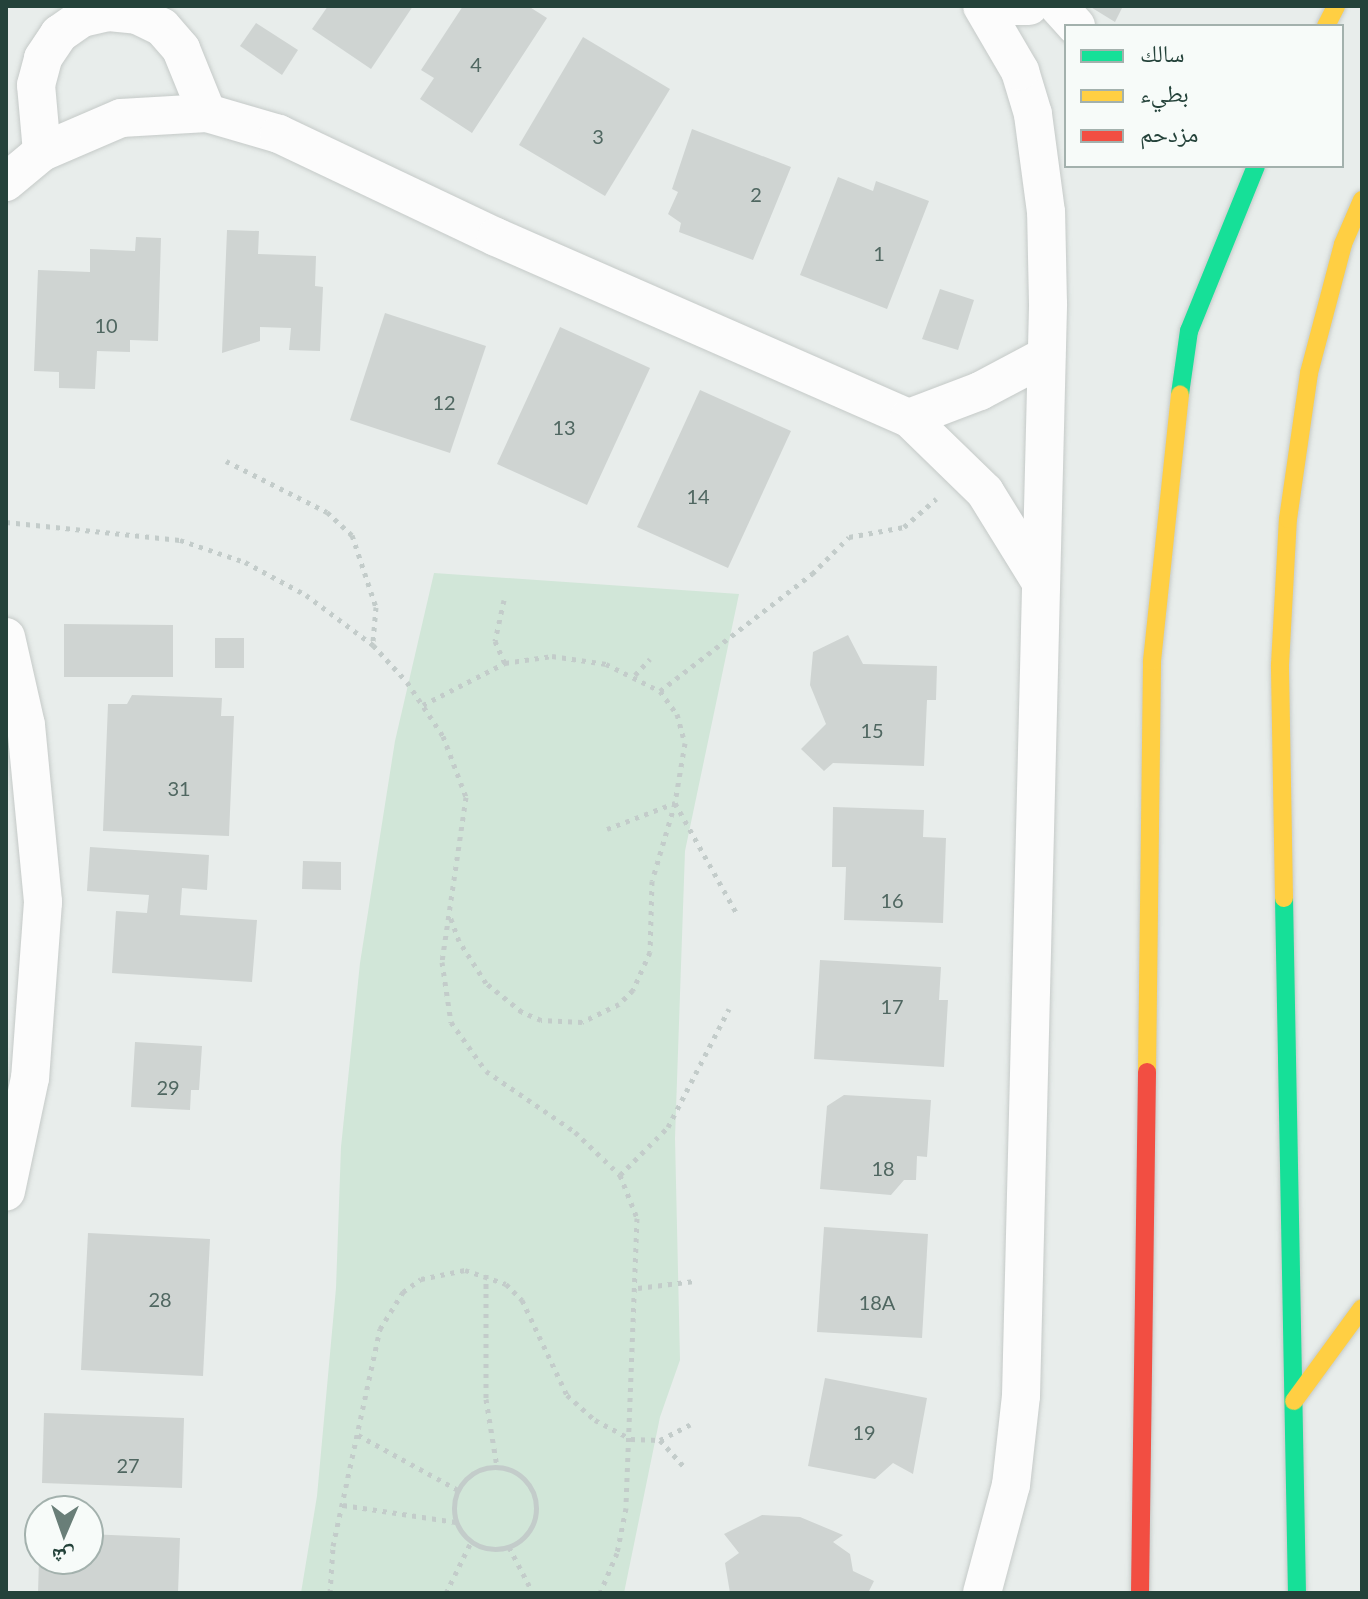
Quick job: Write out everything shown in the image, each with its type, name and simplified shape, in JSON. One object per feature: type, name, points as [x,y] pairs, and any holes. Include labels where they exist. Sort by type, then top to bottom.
[{"type":"main road","points":[[1327,24],[1336,6]]},
{"type":"main road","points":[[1140,1593],[1152,661],[1166,488],[1189,331],[1245,174]]},
{"type":"main road","points":[[1297,1593],[1281,801],[1285,563],[1309,373],[1343,244],[1362,200]]},
{"type":"main road","points":[[1294,1401],[1362,1308]]},
{"type":"street","points":[[982,6],[1020,71],[1033,114],[1046,212],[1046,356],[1021,1396],[1011,1485],[982,1593]]},
{"type":"street","points":[[1001,6],[1029,6]]},
{"type":"street","points":[[1058,6],[1074,24]]},
{"type":"street","points":[[42,152],[36,85],[43,58],[59,34],[82,18],[109,12],[137,15],[162,27],[181,49],[207,113]]},
{"type":"street","points":[[6,182],[42,152],[121,118],[207,113],[279,134],[496,237],[909,418],[967,472],[1016,535],[1041,582]]},
{"type":"street","points":[[909,418],[980,391],[1046,356]]},
{"type":"street","points":[[6,637],[26,725],[43,902],[30,1078],[6,1191]]},
{"type":"path","points":[[226,461],[327,512],[352,535],[376,607],[373,645]]},
{"type":"path","points":[[660,691],[812,574],[835,547],[866,532],[904,527],[967,472]]},
{"type":"path","points":[[6,522],[180,540],[245,562],[306,595],[373,645],[423,705],[443,736],[466,797],[442,962],[451,1022],[486,1071],[575,1132],[620,1175],[637,1218],[638,1288],[631,1439],[617,1553],[600,1593]]},
{"type":"path","points":[[504,600],[495,641],[505,663]]},
{"type":"path","points":[[423,705],[505,663],[552,656],[606,664],[635,675],[660,691],[677,714],[685,743],[675,803],[652,881],[650,952],[644,972],[633,990],[601,1015],[561,1023],[522,1012],[486,983],[459,941],[450,916]]},
{"type":"path","points":[[635,675],[650,659]]},
{"type":"path","points":[[607,829],[675,803]]},
{"type":"path","points":[[675,803],[736,912]]},
{"type":"path","points":[[620,1175],[668,1127],[729,1009]]},
{"type":"path","points":[[330,1593],[343,1505],[380,1329],[403,1292],[442,1271],[486,1274],[522,1300],[567,1395],[595,1420],[631,1439],[660,1440],[690,1425]]},
{"type":"path","points":[[486,1274],[486,1399],[497,1467]]},
{"type":"path","points":[[638,1288],[695,1281]]},
{"type":"path","points":[[358,1435],[458,1490]]},
{"type":"path","points":[[660,1440],[685,1468]]},
{"type":"path","points":[[497,1467],[526,1481],[537,1510],[533,1526],[509,1547],[496,1550],[471,1542],[456,1522],[458,1490],[481,1469],[497,1467]]},
{"type":"path","points":[[343,1505],[456,1522]]},
{"type":"path","points":[[446,1593],[471,1542]]},
{"type":"path","points":[[509,1547],[533,1593]]},
{"type":"green space","points":[[434,573],[739,594],[685,851],[675,1138],[680,1360],[660,1417],[624,1593],[301,1593],[317,1496],[336,1288],[341,1147],[360,963],[395,741]]},
{"type":"building","points":[[328,6],[413,6],[371,69],[312,29]]},
{"type":"building","points":[[463,6],[528,6],[547,18],[472,133],[420,99],[434,78],[421,70]]},
{"type":"building","points":[[1089,6],[1123,6],[1115,22]]},
{"type":"building","points":[[256,23],[298,50],[282,75],[240,46]]},
{"type":"building","points":[[583,37],[670,89],[605,196],[519,145]]},
{"type":"building","points":[[692,129],[791,167],[753,260],[679,232],[681,223],[668,214],[678,192],[672,189]]},
{"type":"building","points":[[838,177],[873,191],[876,181],[929,201],[887,309],[800,275]]},
{"type":"building","points":[[227,230],[259,231],[258,254],[316,256],[315,286],[323,287],[320,351],[289,350],[291,328],[260,327],[260,341],[222,353]]},
{"type":"building","points":[[136,237],[161,238],[158,341],[130,340],[130,352],[97,351],[95,389],[59,388],[59,372],[34,371],[38,270],[90,272],[90,249],[135,251]]},
{"type":"building","points":[[940,289],[974,300],[958,350],[922,339]]},
{"type":"building","points":[[385,313],[486,346],[450,453],[350,420]]},
{"type":"building","points":[[560,327],[650,368],[587,505],[497,464]]},
{"type":"building","points":[[700,390],[791,431],[728,568],[637,527]]},
{"type":"building","points":[[64,624],[173,625],[173,677],[64,677]]},
{"type":"building","points":[[848,635],[863,664],[937,666],[936,700],[927,700],[924,766],[833,763],[824,771],[801,749],[826,724],[810,685],[813,652]]},
{"type":"building","points":[[215,638],[244,638],[244,668],[215,668]]},
{"type":"building","points":[[132,695],[222,698],[221,716],[234,716],[229,836],[103,831],[108,704],[127,704]]},
{"type":"building","points":[[833,807],[924,810],[923,837],[946,838],[943,923],[844,920],[846,867],[832,867]]},
{"type":"building","points":[[90,847],[209,855],[207,890],[182,888],[180,915],[257,920],[252,982],[112,973],[116,911],[147,913],[149,895],[87,891]]},
{"type":"building","points":[[303,861],[341,862],[341,890],[302,889]]},
{"type":"building","points":[[820,960],[941,967],[939,1000],[948,1000],[944,1067],[814,1059]]},
{"type":"building","points":[[135,1042],[202,1046],[199,1090],[191,1090],[190,1110],[131,1107]]},
{"type":"building","points":[[844,1095],[931,1100],[927,1157],[917,1156],[916,1180],[904,1180],[891,1195],[820,1189],[827,1106]]},
{"type":"building","points":[[824,1227],[928,1234],[922,1338],[817,1332]]},
{"type":"building","points":[[88,1233],[210,1239],[203,1376],[81,1370]]},
{"type":"building","points":[[825,1378],[927,1398],[913,1474],[893,1463],[875,1479],[808,1466]]},
{"type":"building","points":[[44,1413],[184,1418],[182,1488],[42,1483]]},
{"type":"building","points":[[762,1515],[800,1517],[843,1535],[833,1542],[850,1554],[853,1571],[874,1581],[868,1593],[730,1593],[725,1563],[739,1553],[724,1534]]},
{"type":"building","points":[[104,1535],[180,1538],[178,1593],[38,1593],[39,1575],[104,1575]]},
{"type":"traffic: fast","points":[[1180,394],[1189,331],[1255,168]]},
{"type":"traffic: fast","points":[[1284,898],[1297,1593]]},
{"type":"traffic: slow","points":[[1327,24],[1336,6]]},
{"type":"traffic: slow","points":[[1284,898],[1280,665],[1288,519],[1309,373],[1343,244],[1362,200]]},
{"type":"traffic: slow","points":[[1147,1072],[1152,661],[1180,394]]},
{"type":"traffic: slow","points":[[1294,1401],[1362,1308]]},
{"type":"traffic: jam","points":[[1140,1593],[1147,1072]]}]
